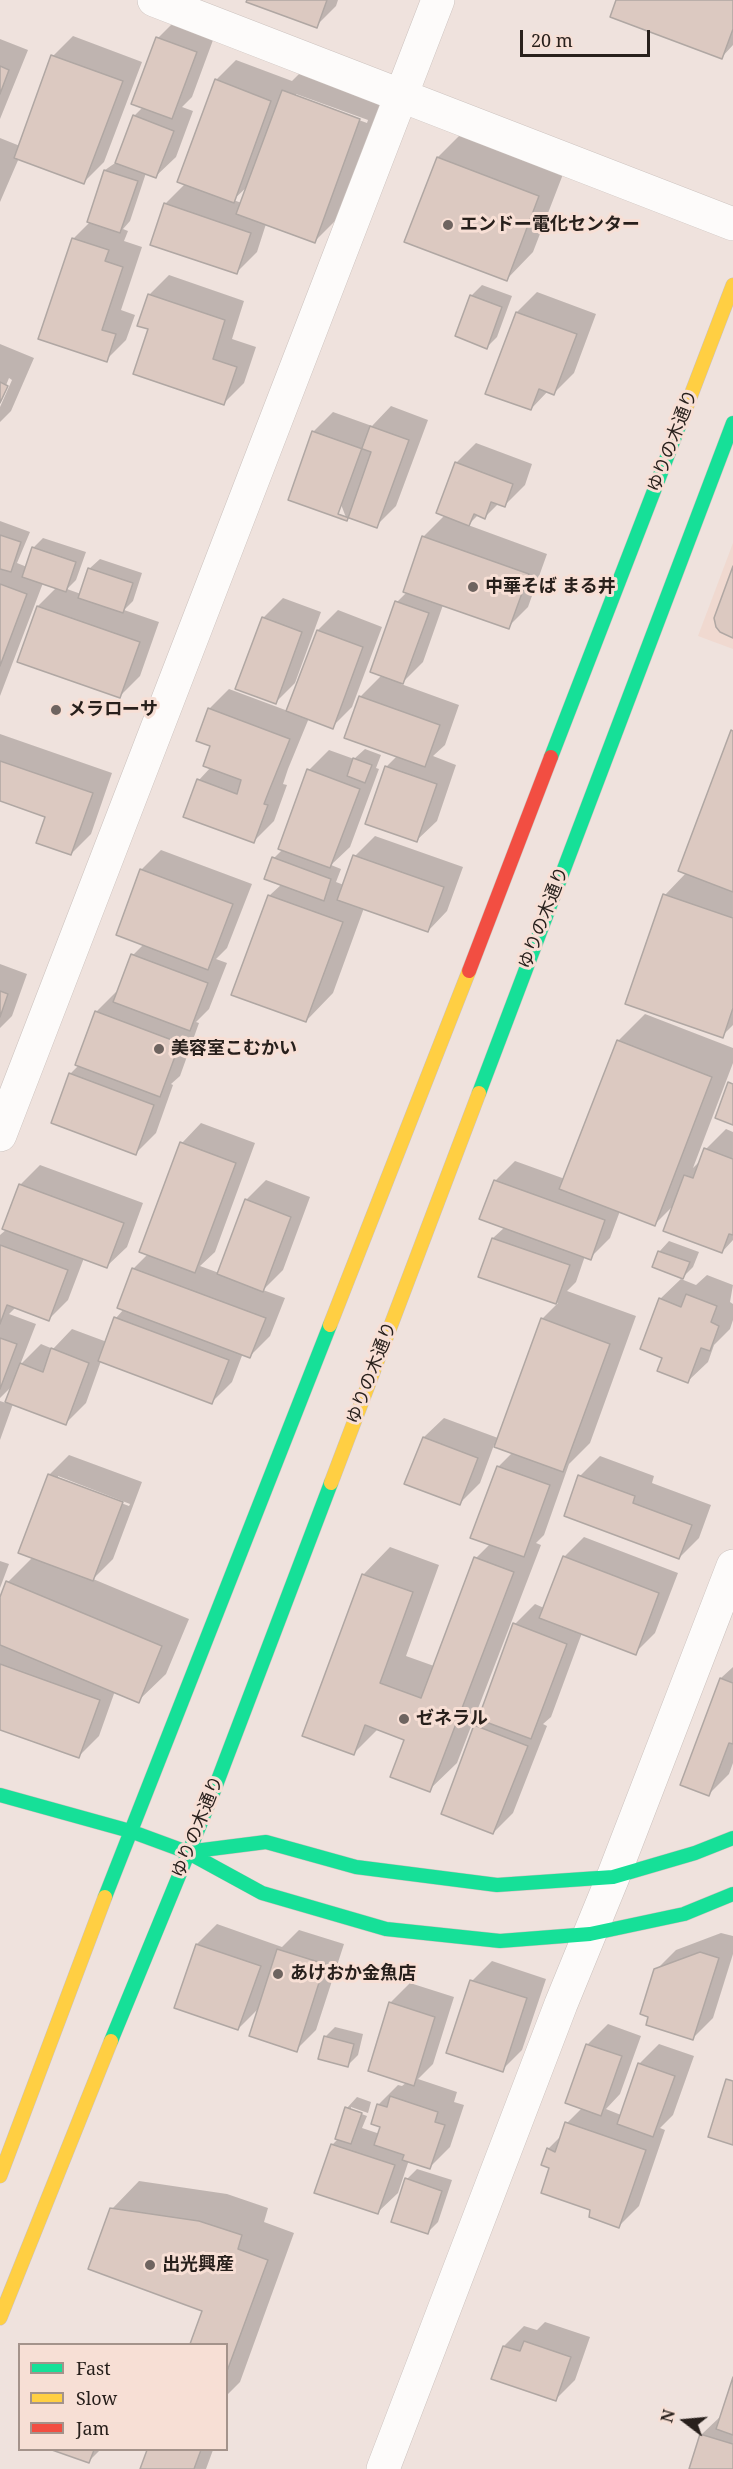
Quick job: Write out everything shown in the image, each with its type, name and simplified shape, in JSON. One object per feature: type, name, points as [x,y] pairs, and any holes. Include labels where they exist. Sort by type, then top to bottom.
[{"type":"street","points":[[154,0],[733,224]]},
{"type":"street","points":[[0,1135],[9,1082],[438,0]]},
{"type":"street","name":"ゆりの木通り","points":[[0,2176],[130,1831],[418,1105],[733,285]]},
{"type":"street","name":"ゆりの木通り","points":[[0,2318],[53,2181],[221,1771],[733,423]]},
{"type":"street","points":[[383,2469],[557,2015],[733,1566]]},
{"type":"street","points":[[0,1796],[130,1831],[187,1852],[262,1893],[386,1929],[500,1941],[590,1934],[684,1914],[733,1894]]},
{"type":"street","points":[[187,1852],[266,1842],[356,1867],[497,1885],[613,1877],[695,1853],[733,1838]]},
{"type":"shaded area","points":[[733,543],[733,649],[698,636]]},
{"type":"building","points":[[247,0],[327,0],[317,28],[246,2]]},
{"type":"building","points":[[616,0],[733,0],[733,29],[722,59],[610,17]]},
{"type":"building","points":[[156,37],[197,52],[172,119],[131,104]]},
{"type":"building","points":[[51,55],[123,81],[84,184],[14,158]]},
{"type":"building","points":[[0,66],[9,70],[0,94]]},
{"type":"building","points":[[215,79],[271,101],[234,203],[177,182]]},
{"type":"building","points":[[282,90],[360,119],[315,243],[236,214]]},
{"type":"building","points":[[133,115],[174,131],[156,178],[115,163]]},
{"type":"building","points":[[437,157],[539,196],[507,281],[404,242]]},
{"type":"building","points":[[104,170],[138,181],[120,233],[87,222]]},
{"type":"building","points":[[164,203],[251,233],[237,274],[150,245]]},
{"type":"building","points":[[72,238],[109,250],[105,261],[123,267],[102,330],[116,334],[107,362],[38,339]]},
{"type":"building","points":[[148,294],[225,320],[213,359],[237,367],[224,405],[133,374],[148,329],[137,326]]},
{"type":"building","points":[[470,295],[502,307],[487,349],[455,336]]},
{"type":"building","points":[[516,312],[577,334],[554,395],[539,389],[531,410],[485,394]]},
{"type":"building","points":[[0,382],[8,386],[0,403]]},
{"type":"building","points":[[370,426],[409,440],[377,528],[338,514]]},
{"type":"building","points":[[312,431],[371,452],[347,521],[288,500]]},
{"type":"building","points":[[455,462],[513,484],[505,507],[491,502],[485,519],[474,514],[469,526],[436,513]]},
{"type":"building","points":[[0,535],[21,542],[11,572],[0,569]]},
{"type":"building","points":[[422,536],[529,574],[509,629],[403,592]]},
{"type":"building","points":[[32,547],[76,562],[66,592],[22,577]]},
{"type":"building","points":[[733,566],[733,638],[720,632],[714,618]]},
{"type":"building","points":[[88,568],[133,583],[123,613],[78,598]]},
{"type":"building","points":[[0,584],[27,594],[0,666]]},
{"type":"building","points":[[395,601],[429,613],[403,684],[370,672]]},
{"type":"building","points":[[37,606],[140,642],[120,698],[17,662]]},
{"type":"building","points":[[262,617],[302,632],[276,704],[235,689]]},
{"type":"building","points":[[317,630],[363,647],[333,729],[286,711]]},
{"type":"building","points":[[359,696],[440,725],[425,767],[344,738]]},
{"type":"building","points":[[208,708],[290,739],[264,804],[268,805],[254,843],[183,817],[197,779],[237,794],[241,780],[203,766],[210,746],[196,741]]},
{"type":"building","points":[[731,730],[733,731],[733,892],[678,871]]},
{"type":"building","points":[[353,758],[372,765],[365,783],[347,776]]},
{"type":"building","points":[[0,761],[93,793],[71,855],[36,843],[45,817],[0,801]]},
{"type":"building","points":[[385,766],[437,784],[417,842],[365,824]]},
{"type":"building","points":[[307,769],[360,789],[330,868],[278,849]]},
{"type":"building","points":[[353,855],[444,887],[428,932],[337,900]]},
{"type":"building","points":[[272,857],[331,879],[324,901],[264,879]]},
{"type":"building","points":[[140,869],[233,904],[208,970],[116,935]]},
{"type":"building","points":[[663,894],[733,918],[733,1008],[723,1038],[625,1004]]},
{"type":"building","points":[[268,895],[343,922],[306,1022],[231,995]]},
{"type":"building","points":[[131,954],[208,983],[190,1031],[113,1002]]},
{"type":"building","points":[[0,991],[8,994],[0,1017]]},
{"type":"building","points":[[95,1011],[180,1043],[160,1097],[75,1065]]},
{"type":"building","points":[[617,1040],[712,1077],[655,1226],[559,1189]]},
{"type":"building","points":[[69,1073],[154,1105],[136,1155],[51,1123]]},
{"type":"building","points":[[728,1082],[733,1084],[733,1125],[715,1118]]},
{"type":"building","points":[[180,1142],[236,1163],[195,1273],[139,1252]]},
{"type":"building","points":[[704,1148],[733,1159],[733,1235],[729,1234],[722,1253],[663,1231],[684,1175],[693,1178]]},
{"type":"building","points":[[494,1180],[605,1220],[591,1260],[479,1219]]},
{"type":"building","points":[[19,1184],[124,1223],[107,1268],[2,1229]]},
{"type":"building","points":[[245,1199],[291,1217],[263,1292],[217,1274]]},
{"type":"building","points":[[492,1238],[570,1265],[556,1304],[478,1277]]},
{"type":"building","points":[[0,1245],[68,1270],[49,1321],[7,1305],[0,1324]]},
{"type":"building","points":[[658,1251],[690,1262],[683,1279],[652,1267]]},
{"type":"building","points":[[132,1268],[266,1318],[250,1358],[117,1308]]},
{"type":"building","points":[[686,1294],[717,1306],[711,1322],[719,1326],[710,1351],[701,1348],[688,1383],[657,1371],[662,1358],[640,1349],[659,1298],[681,1307]]},
{"type":"building","points":[[114,1317],[229,1360],[212,1404],[98,1361]]},
{"type":"building","points":[[541,1318],[610,1344],[563,1472],[494,1447]]},
{"type":"building","points":[[0,1338],[17,1344],[0,1389]]},
{"type":"building","points":[[51,1348],[89,1363],[66,1425],[5,1402],[20,1363],[43,1372]]},
{"type":"building","points":[[423,1437],[478,1458],[460,1505],[404,1484]]},
{"type":"building","points":[[497,1466],[550,1485],[524,1557],[470,1538]]},
{"type":"building","points":[[48,1474],[123,1502],[93,1581],[18,1553]]},
{"type":"building","points":[[578,1475],[635,1496],[633,1503],[692,1525],[679,1559],[564,1516]]},
{"type":"building","points":[[563,1556],[659,1593],[636,1655],[539,1618]]},
{"type":"building","points":[[474,1557],[514,1572],[430,1792],[390,1777],[404,1740],[365,1725],[354,1755],[302,1736],[362,1574],[413,1592],[380,1683],[421,1698]]},
{"type":"building","points":[[6,1581],[162,1646],[139,1703],[0,1645],[0,1597]]},
{"type":"building","points":[[513,1623],[567,1644],[531,1739],[478,1719]]},
{"type":"building","points":[[0,1664],[100,1700],[79,1758],[0,1730]]},
{"type":"building","points":[[720,1678],[733,1683],[733,1744],[729,1743],[709,1796],[680,1785]]},
{"type":"building","points":[[474,1725],[528,1746],[493,1834],[441,1814]]},
{"type":"building","points":[[196,1944],[261,1966],[238,2030],[174,2008]]},
{"type":"building","points":[[277,1949],[325,1964],[297,2052],[249,2036]]},
{"type":"building","points":[[700,1952],[719,1958],[693,2040],[646,2025],[648,2017],[640,2014],[654,1969]]},
{"type":"building","points":[[470,1980],[527,1998],[503,2072],[446,2053]]},
{"type":"building","points":[[389,2002],[435,2017],[414,2086],[368,2071]]},
{"type":"building","points":[[324,2036],[354,2044],[348,2067],[318,2059]]},
{"type":"building","points":[[586,2044],[622,2056],[601,2116],[565,2103]]},
{"type":"building","points":[[638,2063],[675,2076],[653,2137],[617,2124]]},
{"type":"building","points":[[726,2079],[733,2081],[733,2145],[708,2137]]},
{"type":"building","points":[[390,2096],[438,2112],[435,2122],[445,2125],[430,2169],[402,2160],[404,2155],[374,2145],[380,2127],[371,2124],[377,2104],[387,2107]]},
{"type":"building","points":[[345,2107],[362,2113],[351,2144],[335,2139]]},
{"type":"building","points":[[565,2122],[646,2150],[619,2228],[589,2217],[590,2210],[541,2193],[549,2168],[541,2165],[547,2148],[555,2152]]},
{"type":"building","points":[[331,2144],[395,2165],[378,2214],[314,2193]]},
{"type":"building","points":[[405,2178],[442,2191],[428,2234],[391,2222]]},
{"type":"building","points":[[110,2208],[199,2221],[242,2235],[238,2249],[268,2260],[228,2369],[228,2343],[190,2343],[202,2311],[88,2269]]},
{"type":"building","points":[[524,2341],[571,2357],[556,2401],[491,2379],[503,2346],[520,2351]]},
{"type":"building","points":[[733,2377],[733,2435],[716,2429]]},
{"type":"building","points":[[700,2434],[733,2444],[733,2469],[689,2469]]},
{"type":"building","points":[[55,2451],[94,2451],[89,2463]]},
{"type":"building","points":[[147,2451],[201,2451],[194,2469],[140,2469]]},
{"type":"traffic: fast","points":[[551,757],[686,408]]},
{"type":"traffic: fast","points":[[479,1093],[733,423]]},
{"type":"traffic: fast","points":[[105,1897],[330,1325]]},
{"type":"traffic: fast","points":[[111,2041],[213,1793],[331,1483]]},
{"type":"traffic: fast","points":[[0,1795],[130,1831],[187,1852],[262,1893],[386,1929],[500,1941],[590,1934],[684,1914],[733,1894]]},
{"type":"traffic: fast","points":[[187,1852],[266,1842],[356,1867],[497,1885],[613,1877],[695,1853],[733,1838]]},
{"type":"traffic: slow","points":[[686,408],[733,285]]},
{"type":"traffic: slow","points":[[330,1325],[469,971]]},
{"type":"traffic: slow","points":[[331,1483],[479,1093]]},
{"type":"traffic: slow","points":[[0,2176],[105,1897]]},
{"type":"traffic: slow","points":[[0,2318],[111,2041]]},
{"type":"traffic: jam","points":[[469,971],[551,757]]},
{"type":"place","name":"エンドー電化センター","points":[[448,225]]},
{"type":"place","name":"中華そば まる井","points":[[473,587]]},
{"type":"place","name":"メラローサ","points":[[56,710]]},
{"type":"place","name":"美容室こむかい","points":[[159,1049]]},
{"type":"place","name":"ゼネラル","points":[[404,1719]]},
{"type":"place","name":"あけおか金魚店","points":[[278,1974]]},
{"type":"place","name":"出光興産","points":[[150,2265]]}]
